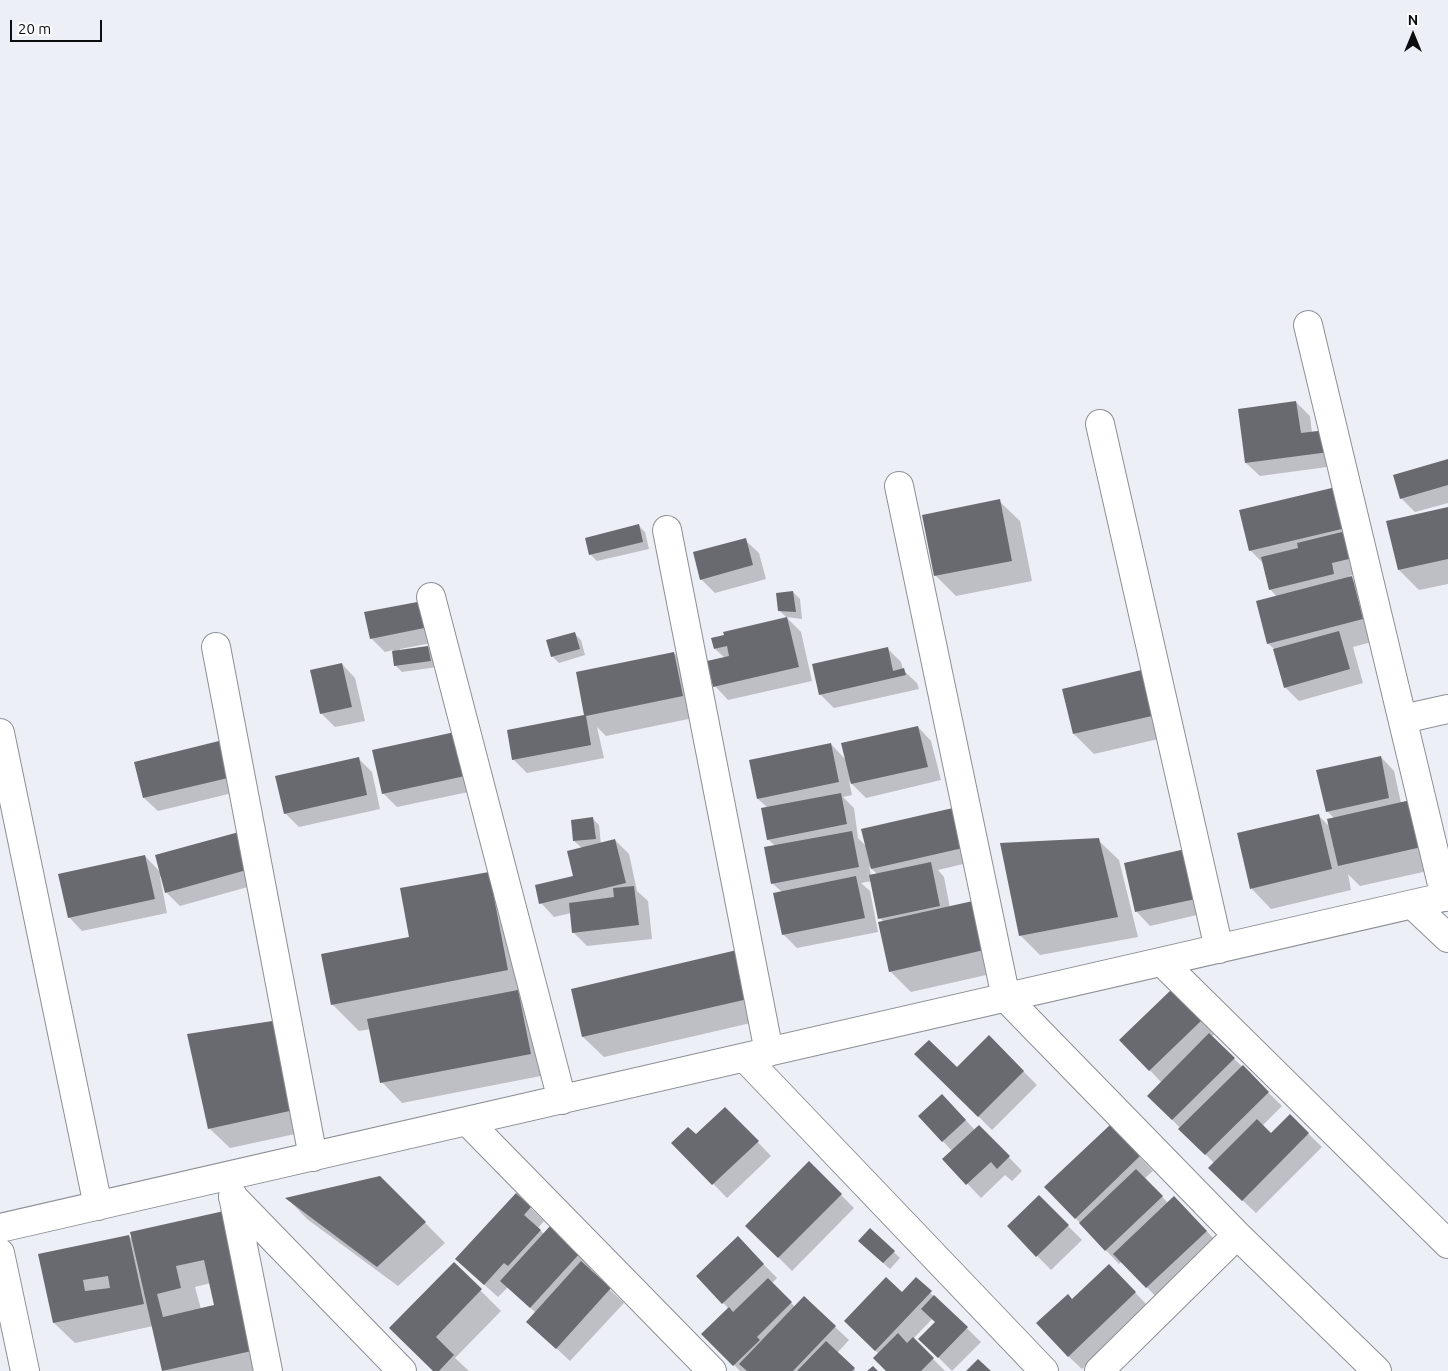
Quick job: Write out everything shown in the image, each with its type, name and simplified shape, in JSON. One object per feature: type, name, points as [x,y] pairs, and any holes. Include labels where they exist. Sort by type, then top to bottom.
[{"type":"street","points":[[0,1228],[98,1206],[231,1186],[312,1157],[1446,897],[1308,325]]},
{"type":"street","points":[[1100,424],[1220,949]]},
{"type":"street","points":[[898,486],[1006,998],[1237,1235],[1377,1371]]},
{"type":"street","points":[[667,530],[757,1055],[1044,1371]]},
{"type":"street","points":[[431,597],[562,1100]]},
{"type":"street","points":[[216,647],[312,1157]]},
{"type":"street","points":[[1402,719],[1448,710]]},
{"type":"street","points":[[0,733],[98,1206]]},
{"type":"street","points":[[1413,905],[1448,938]]},
{"type":"street","points":[[1162,962],[1448,1244]]},
{"type":"street","points":[[468,1122],[712,1371]]},
{"type":"street","points":[[231,1186],[268,1371]]},
{"type":"street","points":[[231,1186],[402,1371]]},
{"type":"street","points":[[1099,1371],[1237,1235]]},
{"type":"street","points":[[0,1253],[25,1371]]},
{"type":"building","points":[[1296,401],[1301,433],[1326,430],[1329,452],[1245,463],[1238,409]]},
{"type":"building","points":[[1448,459],[1448,485],[1400,499],[1393,475]]},
{"type":"building","points":[[1336,487],[1346,528],[1249,551],[1239,510]]},
{"type":"building","points":[[1000,499],[1012,561],[934,576],[922,515]]},
{"type":"building","points":[[1448,507],[1448,559],[1398,570],[1386,521]]},
{"type":"building","points":[[639,524],[643,542],[589,555],[585,538]]},
{"type":"building","points":[[1346,531],[1353,558],[1332,563],[1334,574],[1269,590],[1261,557],[1298,548],[1297,543]]},
{"type":"building","points":[[746,538],[753,565],[700,580],[693,552]]},
{"type":"building","points":[[1352,576],[1363,619],[1267,644],[1256,601]]},
{"type":"building","points":[[793,591],[796,612],[778,611],[776,593]]},
{"type":"building","points":[[428,600],[434,626],[370,639],[364,612]]},
{"type":"building","points":[[787,617],[799,667],[713,687],[707,661],[729,656],[727,646],[714,649],[711,638],[724,635],[723,632]]},
{"type":"building","points":[[1339,631],[1350,669],[1284,688],[1273,649]]},
{"type":"building","points":[[575,632],[580,649],[551,657],[546,640]]},
{"type":"building","points":[[428,646],[431,661],[394,666],[392,651]]},
{"type":"building","points":[[888,647],[893,671],[904,668],[906,675],[819,695],[812,664]]},
{"type":"building","points":[[674,652],[683,696],[586,716],[591,745],[512,760],[507,730],[584,715],[576,672]]},
{"type":"building","points":[[342,663],[352,707],[320,714],[310,670]]},
{"type":"building","points":[[1154,667],[1165,713],[1073,734],[1062,689]]},
{"type":"building","points":[[918,726],[928,767],[851,784],[841,743]]},
{"type":"building","points":[[455,732],[465,776],[382,794],[372,750]]},
{"type":"building","points":[[219,741],[228,778],[143,798],[134,762]]},
{"type":"building","points":[[831,743],[839,782],[757,799],[749,760]]},
{"type":"building","points":[[1381,756],[1389,798],[1326,812],[1316,770]]},
{"type":"building","points":[[359,757],[367,795],[284,814],[275,776]]},
{"type":"building","points":[[841,793],[847,824],[767,840],[761,808]]},
{"type":"building","points":[[1415,799],[1426,846],[1338,866],[1327,819]]},
{"type":"building","points":[[953,808],[963,848],[871,869],[861,829]]},
{"type":"building","points":[[1319,814],[1332,869],[1250,889],[1237,833]]},
{"type":"building","points":[[593,817],[596,839],[573,841],[571,820]]},
{"type":"building","points":[[852,831],[859,867],[771,884],[764,847]]},
{"type":"building","points":[[239,832],[250,869],[165,893],[155,855]]},
{"type":"building","points":[[1099,838],[1118,917],[1019,936],[1000,843]]},
{"type":"building","points":[[615,839],[626,883],[539,904],[535,885],[573,876],[567,851]]},
{"type":"building","points":[[1194,847],[1205,897],[1135,912],[1124,863]]},
{"type":"building","points":[[145,855],[155,899],[68,918],[58,874]]},
{"type":"building","points":[[931,862],[940,906],[878,919],[869,875]]},
{"type":"building","points":[[489,872],[508,970],[331,1005],[321,954],[409,937],[400,888]]},
{"type":"building","points":[[856,876],[865,918],[782,935],[773,893]]},
{"type":"building","points":[[634,886],[639,925],[572,933],[569,903],[614,897],[613,888]]},
{"type":"building","points":[[973,901],[984,950],[889,972],[878,922]]},
{"type":"building","points":[[737,950],[748,999],[582,1037],[571,989]]},
{"type":"building","points":[[1172,989],[1202,1020],[1149,1071],[1119,1040]]},
{"type":"building","points":[[518,990],[531,1054],[380,1083],[367,1019]]},
{"type":"building","points":[[279,1020],[294,1110],[208,1129],[187,1034]]},
{"type":"building","points":[[1209,1033],[1235,1058],[1172,1120],[1147,1096]]},
{"type":"building","points":[[989,1035],[1024,1071],[978,1117],[914,1054],[929,1040],[957,1067]]},
{"type":"building","points":[[1243,1065],[1269,1092],[1205,1155],[1178,1129]]},
{"type":"building","points":[[942,1094],[966,1120],[942,1142],[918,1116]]},
{"type":"building","points":[[725,1107],[759,1141],[712,1185],[671,1143],[688,1127],[696,1134]]},
{"type":"building","points":[[1290,1114],[1309,1133],[1242,1201],[1208,1168],[1257,1119],[1271,1133]]},
{"type":"building","points":[[979,1125],[1010,1156],[997,1169],[991,1162],[966,1185],[942,1159]]},
{"type":"building","points":[[1110,1125],[1140,1156],[1075,1219],[1044,1187]]},
{"type":"building","points":[[809,1161],[842,1194],[778,1258],[745,1226]]},
{"type":"building","points":[[1136,1169],[1163,1196],[1105,1251],[1079,1223]]},
{"type":"building","points":[[380,1176],[426,1222],[377,1267],[285,1198]]},
{"type":"building","points":[[516,1193],[531,1207],[524,1215],[541,1230],[508,1266],[504,1263],[484,1285],[455,1259]]},
{"type":"building","points":[[1039,1195],[1069,1225],[1036,1257],[1007,1226]]},
{"type":"building","points":[[1174,1196],[1207,1231],[1146,1288],[1113,1254]]},
{"type":"building","points":[[224,1211],[256,1350],[162,1371],[130,1232]],"holes":[[[204,1260],[214,1305],[163,1317],[157,1294],[181,1288],[176,1266]]]},
{"type":"building","points":[[551,1225],[581,1252],[530,1308],[500,1281]]},
{"type":"building","points":[[870,1228],[895,1251],[883,1263],[858,1241]]},
{"type":"building","points":[[129,1235],[144,1304],[53,1323],[38,1254]],"holes":[[[108,1276],[110,1288],[85,1291],[83,1280]]]},
{"type":"building","points":[[738,1236],[764,1264],[722,1304],[696,1276]]},
{"type":"building","points":[[581,1261],[611,1288],[556,1349],[526,1322]]},
{"type":"building","points":[[454,1262],[482,1289],[436,1337],[454,1355],[439,1371],[433,1371],[389,1328]]},
{"type":"building","points":[[1109,1264],[1136,1292],[1068,1357],[1036,1323],[1068,1294],[1072,1299]]},
{"type":"building","points":[[886,1277],[902,1292],[916,1277],[932,1291],[875,1351],[844,1321]]},
{"type":"building","points":[[768,1278],[792,1302],[757,1337],[760,1340],[733,1366],[701,1334],[729,1307],[733,1312]]},
{"type":"building","points":[[934,1295],[968,1327],[938,1358],[918,1339],[935,1322],[921,1309]]},
{"type":"building","points":[[804,1296],[836,1326],[793,1371],[747,1371],[739,1364]]},
{"type":"building","points":[[898,1333],[907,1343],[913,1337],[934,1358],[921,1371],[886,1371],[873,1358]]},
{"type":"building","points":[[826,1341],[855,1368],[852,1371],[797,1371]]},
{"type":"building","points":[[978,1359],[991,1371],[966,1371]]},
{"type":"building","points":[[873,1366],[878,1371],[867,1371]]}]
